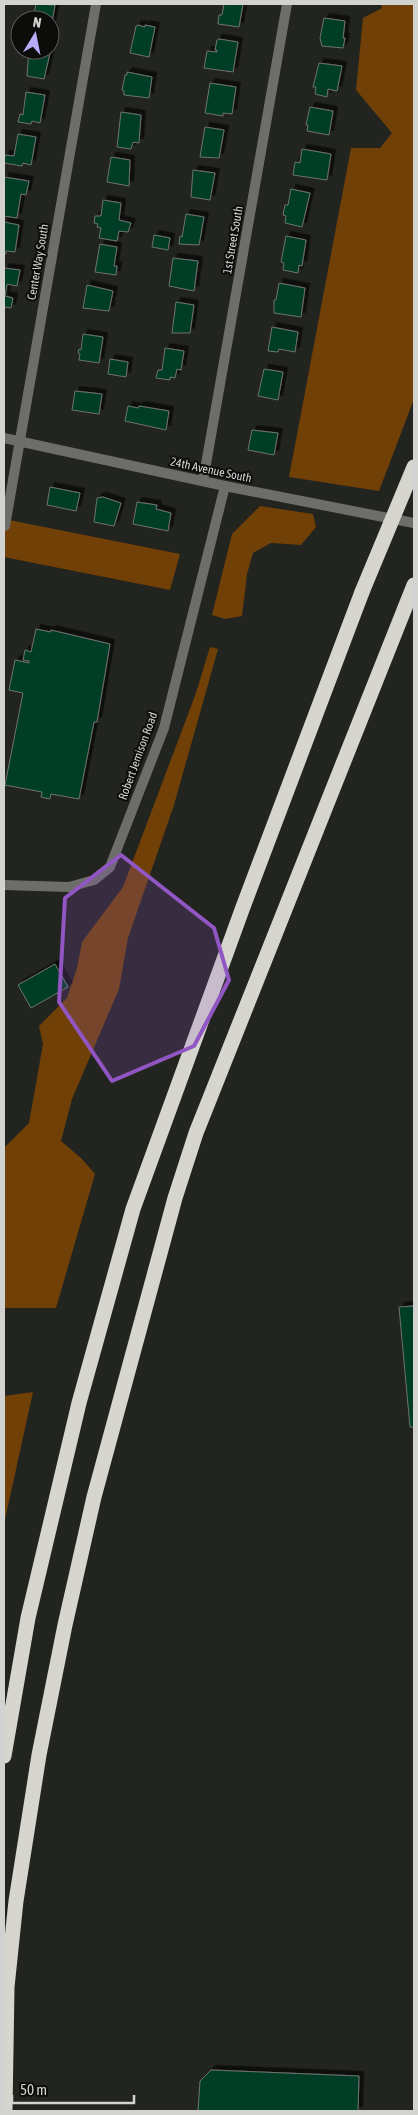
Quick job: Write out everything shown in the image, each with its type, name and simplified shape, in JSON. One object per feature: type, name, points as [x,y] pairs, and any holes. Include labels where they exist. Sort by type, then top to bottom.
[{"type":"highway","points":[[4,1756],[28,1618],[79,1403],[134,1209],[243,907],[362,592],[414,467]]},
{"type":"highway","points":[[5,2111],[7,1987],[16,1900],[40,1755],[63,1634],[100,1478],[175,1198],[196,1133],[414,585]]},
{"type":"street","name":"Center Way South","points":[[5,526],[18,441],[96,4]]},
{"type":"street","name":"1st Street South","points":[[203,481],[287,4]]},
{"type":"street","name":"24th Avenue South","points":[[4,438],[226,486],[414,523]]},
{"type":"street","name":"Robert Jemison Road","points":[[4,884],[69,887],[94,880],[110,867],[164,728],[226,486]]},
{"type":"highlighted area","points":[[121,855],[214,928],[229,980],[194,1046],[112,1081],[59,1002],[65,898]]},
{"type":"shaded area","points":[[381,4],[414,4],[414,399],[379,491],[289,477],[351,148],[380,148],[392,133],[356,90],[363,18],[382,8]]},
{"type":"shaded area","points":[[260,506],[313,514],[316,527],[301,545],[271,543],[253,553],[247,574],[242,616],[225,619],[212,615],[232,534]]},
{"type":"shaded area","points":[[4,519],[180,554],[170,590],[4,557]]},
{"type":"shaded area","points":[[210,647],[218,649],[174,805],[128,938],[119,989],[72,1099],[61,1141],[82,1159],[95,1174],[56,1308],[4,1308],[4,1148],[29,1123],[43,1044],[39,1026],[67,998],[77,968],[82,942],[123,887],[196,693]]},
{"type":"shaded area","points":[[33,1392],[4,1524],[4,1396]]},
{"type":"building","points":[[36,4],[55,5],[54,10],[35,10]]},
{"type":"building","points":[[224,4],[243,4],[239,27],[218,24],[219,15],[222,15]]},
{"type":"building","points":[[324,18],[345,21],[343,48],[322,46],[320,38]]},
{"type":"building","points":[[136,26],[155,27],[149,57],[130,53]]},
{"type":"building","points":[[217,40],[238,42],[233,72],[204,68],[207,51],[217,52],[215,50]]},
{"type":"building","points":[[28,60],[48,60],[44,79],[27,76]]},
{"type":"building","points":[[319,63],[342,66],[337,91],[328,89],[327,97],[315,94],[316,87],[313,87]]},
{"type":"building","points":[[127,72],[152,77],[149,98],[124,95],[122,90]]},
{"type":"building","points":[[210,83],[236,87],[232,114],[223,113],[223,116],[205,113]]},
{"type":"building","points":[[26,92],[45,95],[40,123],[32,121],[31,124],[18,122],[20,114],[23,115]]},
{"type":"building","points":[[310,107],[333,111],[329,135],[307,131],[308,125],[306,125]]},
{"type":"building","points":[[121,112],[141,115],[139,143],[133,142],[131,149],[117,147]]},
{"type":"building","points":[[205,127],[224,130],[219,158],[200,157]]},
{"type":"building","points":[[18,134],[36,137],[31,165],[23,163],[22,166],[4,163],[5,155],[14,156]]},
{"type":"building","points":[[302,149],[331,154],[327,180],[293,175],[295,162],[300,163]]},
{"type":"building","points":[[111,157],[130,160],[129,186],[107,182]]},
{"type":"building","points":[[193,170],[215,173],[210,200],[191,197]]},
{"type":"building","points":[[4,177],[29,181],[26,195],[21,194],[17,218],[4,216]]},
{"type":"building","points":[[291,189],[310,193],[302,227],[285,223],[286,216],[283,215],[285,205],[288,205]]},
{"type":"building","points":[[103,200],[121,203],[119,220],[131,223],[128,232],[119,231],[117,241],[99,238],[101,228],[97,227],[98,224],[94,223],[95,216],[101,216]]},
{"type":"building","points":[[186,214],[204,217],[199,245],[179,244]]},
{"type":"building","points":[[4,222],[19,225],[15,252],[6,251],[6,254],[4,253]]},
{"type":"building","points":[[154,235],[170,238],[168,250],[152,247]]},
{"type":"building","points":[[286,236],[306,240],[302,266],[299,265],[298,273],[283,270],[284,263],[281,262]]},
{"type":"building","points":[[100,244],[117,247],[114,266],[117,266],[116,275],[95,272]]},
{"type":"building","points":[[173,258],[198,261],[194,291],[169,286]]},
{"type":"building","points":[[4,268],[20,270],[17,286],[7,284],[5,296],[13,298],[11,308],[4,307]]},
{"type":"building","points":[[279,283],[305,288],[301,317],[274,313],[274,300],[276,300]]},
{"type":"building","points":[[87,285],[113,291],[109,311],[83,308]]},
{"type":"building","points":[[176,302],[194,305],[190,333],[172,333]]},
{"type":"building","points":[[272,327],[298,332],[295,352],[279,349],[278,352],[268,351]]},
{"type":"building","points":[[83,334],[103,337],[99,363],[79,360],[80,354],[78,353],[79,349],[81,350]]},
{"type":"building","points":[[165,348],[184,351],[181,370],[177,369],[175,378],[170,377],[170,380],[156,378],[158,370],[162,370]]},
{"type":"building","points":[[110,359],[128,362],[126,377],[108,374]]},
{"type":"building","points":[[264,369],[283,372],[278,400],[258,396]]},
{"type":"building","points":[[75,391],[102,394],[99,414],[72,410]]},
{"type":"building","points":[[128,406],[169,411],[166,430],[125,421]]},
{"type":"building","points":[[252,430],[278,433],[274,455],[248,450]]},
{"type":"building","points":[[50,487],[80,493],[76,511],[47,505]]},
{"type":"building","points":[[103,497],[121,503],[114,526],[94,522],[97,498]]},
{"type":"building","points":[[137,502],[157,505],[156,509],[171,513],[168,531],[133,524]]},
{"type":"building","points":[[36,629],[51,632],[51,630],[110,644],[97,722],[94,722],[79,799],[51,794],[50,799],[41,797],[42,792],[5,785],[23,693],[9,690],[15,660],[29,663],[29,661],[23,660],[25,650],[31,652]]},
{"type":"building","points":[[55,964],[68,987],[31,1008],[18,985]]},
{"type":"building","points":[[414,1306],[414,1427],[410,1427],[399,1307]]},
{"type":"building","points":[[211,2070],[359,2076],[358,2111],[198,2111],[200,2081]]}]
